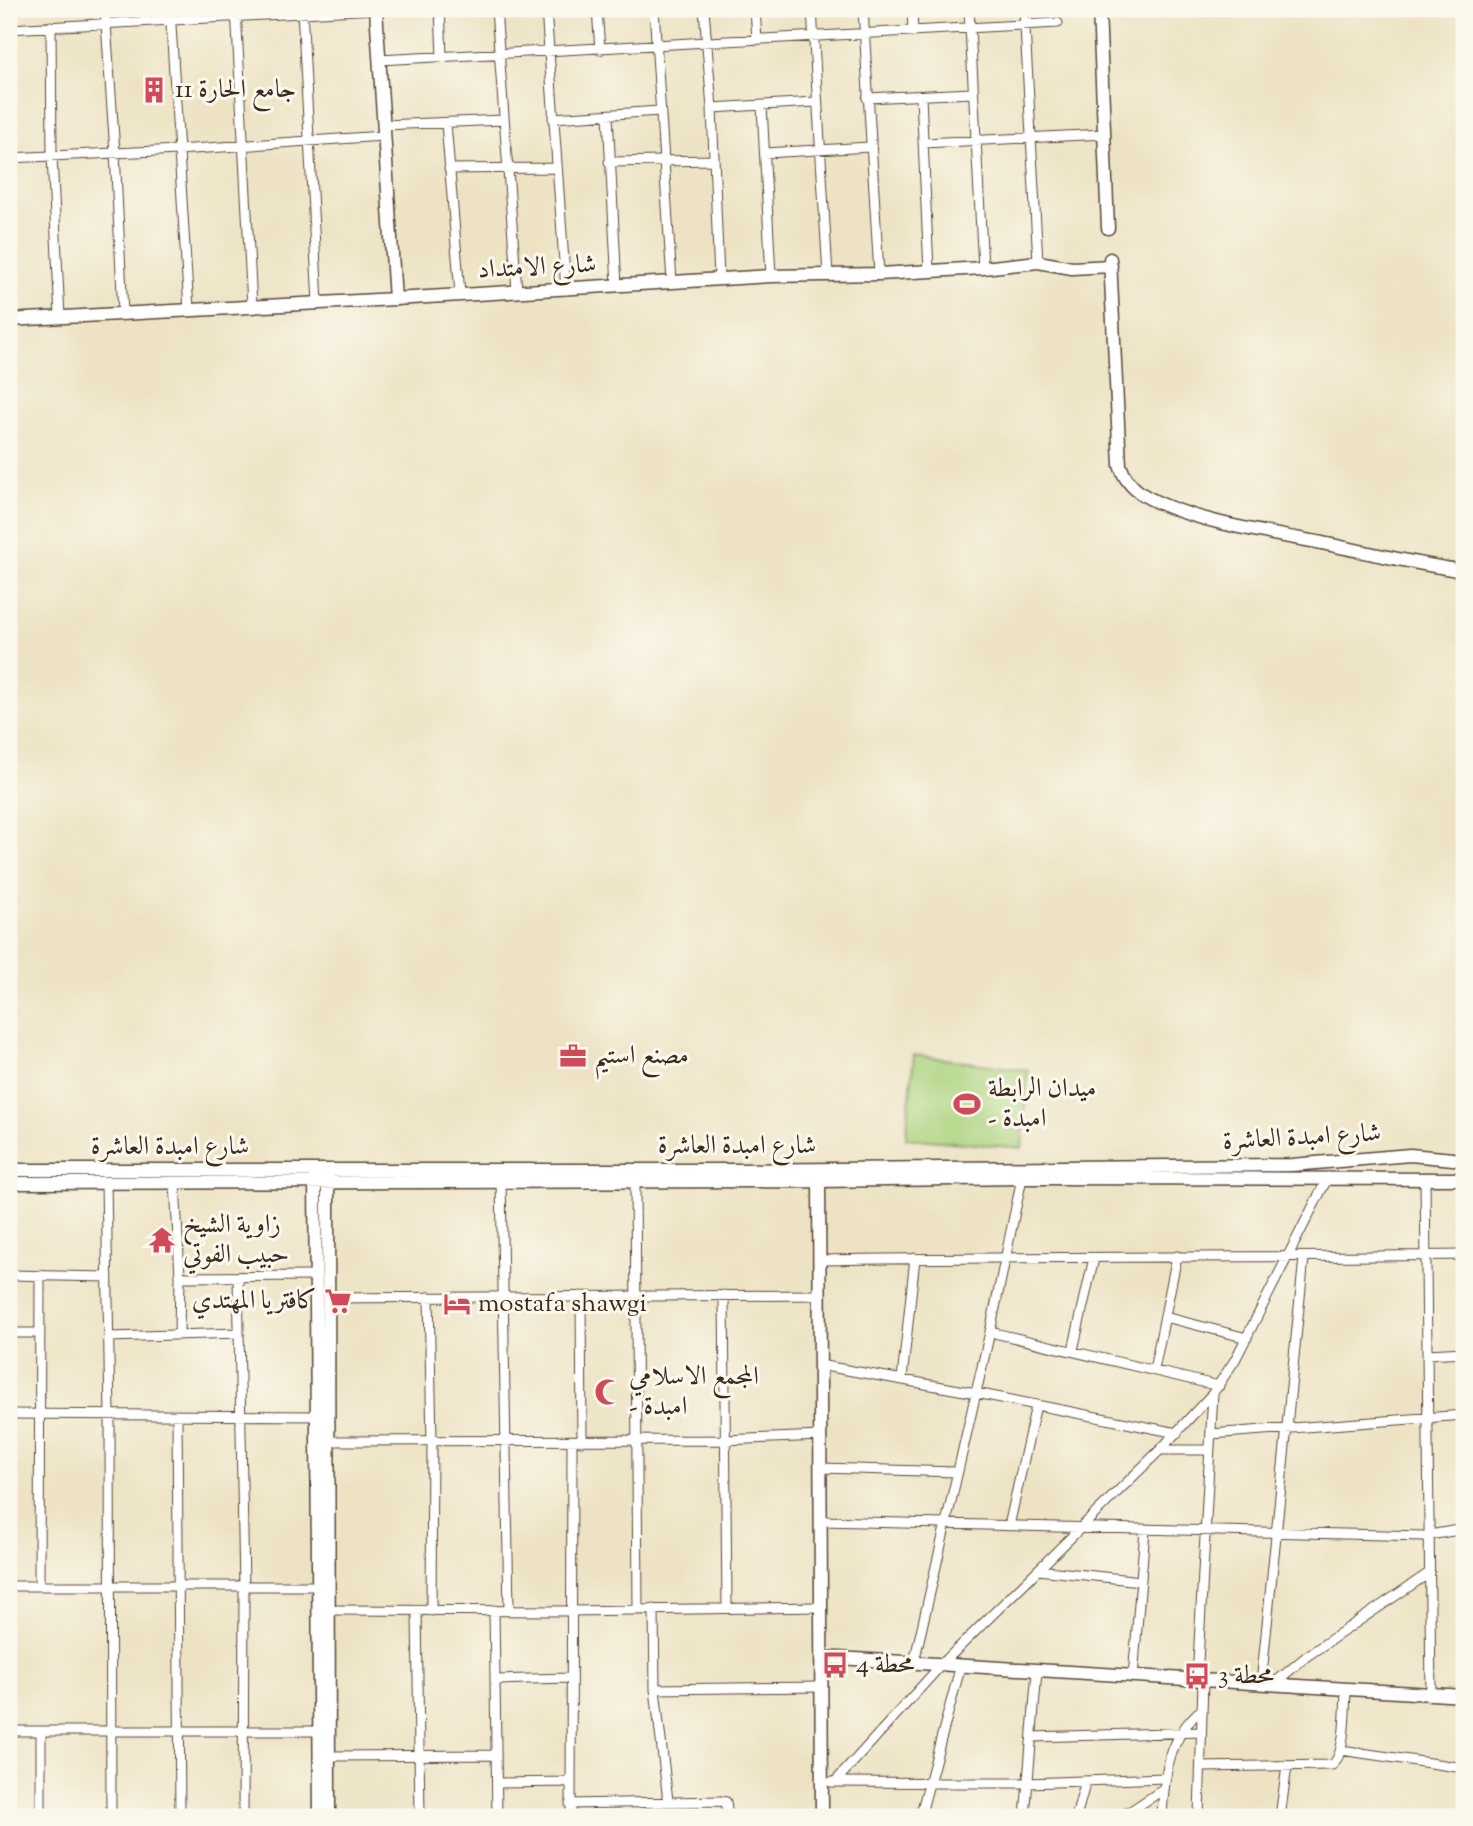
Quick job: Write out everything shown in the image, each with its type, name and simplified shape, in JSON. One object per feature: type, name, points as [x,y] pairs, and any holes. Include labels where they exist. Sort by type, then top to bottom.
[{"type":"main road","points":[[376,9],[396,299]]},
{"type":"main road","points":[[1098,9],[1108,228]]},
{"type":"main road","name":"شارع الامتداد","points":[[9,320],[771,276],[878,274],[1038,262],[1067,265],[1074,262],[1110,262],[1120,465],[1127,482],[1133,488],[1151,499],[1192,514],[1264,532],[1464,571]]},
{"type":"main road","name":"شارع امبدة العاشرة","points":[[9,1170],[282,1169],[322,1177],[635,1181],[1292,1165],[1410,1155],[1464,1160]]},
{"type":"main road","points":[[819,1175],[821,1657],[828,1782],[822,1817]]},
{"type":"main road","name":"شارع امبدة العاشرة","points":[[9,1182],[175,1182],[322,1177],[819,1175],[1464,1179]]},
{"type":"main road","points":[[320,1817],[322,1482],[317,1416],[315,1276],[322,1177]]},
{"type":"main road","points":[[322,1177],[328,1298],[327,1441],[322,1482],[318,1586],[323,1610],[330,1756],[329,1817]]},
{"type":"main road","points":[[821,1657],[1464,1696]]},
{"type":"street","points":[[105,9],[116,152],[123,313]]},
{"type":"street","points":[[170,9],[189,310]]},
{"type":"street","points":[[9,29],[171,21],[236,13],[376,9]]},
{"type":"street","points":[[440,9],[442,56]]},
{"type":"street","points":[[496,9],[517,291]]},
{"type":"street","points":[[546,9],[566,289]]},
{"type":"street","points":[[597,9],[600,50]]},
{"type":"street","points":[[654,9],[672,282]]},
{"type":"street","points":[[704,9],[712,108],[719,279]]},
{"type":"street","points":[[755,9],[757,40]]},
{"type":"street","points":[[812,9],[828,275]]},
{"type":"street","points":[[863,9],[878,274]]},
{"type":"street","points":[[912,9],[913,32]]},
{"type":"street","points":[[969,9],[983,268]]},
{"type":"street","points":[[1024,9],[1038,262]]},
{"type":"street","points":[[302,11],[318,303]]},
{"type":"street","points":[[236,13],[252,306]]},
{"type":"street","points":[[379,60],[1058,23]]},
{"type":"street","points":[[51,26],[52,156],[60,317]]},
{"type":"street","points":[[867,98],[972,93]]},
{"type":"street","points":[[921,96],[929,271]]},
{"type":"street","points":[[712,108],[816,102]]},
{"type":"street","points":[[762,106],[771,276]]},
{"type":"street","points":[[553,118],[660,111]]},
{"type":"street","points":[[608,115],[617,286]]},
{"type":"street","points":[[9,158],[178,150],[309,140],[446,123],[504,120]]},
{"type":"street","points":[[446,123],[460,294]]},
{"type":"street","points":[[923,143],[1105,134]]},
{"type":"street","points":[[765,153],[870,147]]},
{"type":"street","points":[[609,162],[714,160]]},
{"type":"street","points":[[449,169],[556,168]]},
{"type":"street","points":[[828,1782],[942,1664],[1177,1433],[1216,1389],[1247,1338],[1328,1177]]},
{"type":"street","points":[[914,1661],[990,1332],[1022,1178]]},
{"type":"street","points":[[1425,1179],[1431,1695]]},
{"type":"street","points":[[501,1181],[509,1610]]},
{"type":"street","points":[[635,1181],[639,1609]]},
{"type":"street","points":[[106,1182],[110,1416],[111,1817]]},
{"type":"street","points":[[175,1182],[180,1277],[179,1334]]},
{"type":"street","points":[[819,1260],[1464,1255]]},
{"type":"street","points":[[1154,1370],[1177,1256]]},
{"type":"street","points":[[902,1379],[915,1258]]},
{"type":"street","points":[[1073,1350],[1094,1258]]},
{"type":"street","points":[[1267,1684],[1276,1532],[1304,1258]]},
{"type":"street","points":[[9,1275],[108,1277]]},
{"type":"street","points":[[39,1586],[40,1275]]},
{"type":"street","points":[[180,1277],[315,1276]]},
{"type":"street","points":[[238,1277],[244,1587],[243,1817]]},
{"type":"street","points":[[724,1295],[727,1608]]},
{"type":"street","points":[[328,1298],[819,1295]]},
{"type":"street","points":[[581,1296],[582,1441]]},
{"type":"street","points":[[429,1297],[431,1611]]},
{"type":"street","points":[[1165,1317],[1247,1338]]},
{"type":"street","points":[[990,1332],[1154,1370],[1216,1389]]},
{"type":"street","points":[[9,1333],[40,1333]]},
{"type":"street","points":[[109,1337],[239,1333]]},
{"type":"street","points":[[1427,1354],[1464,1352]]},
{"type":"street","points":[[819,1365],[1177,1433]]},
{"type":"street","points":[[1199,1817],[1202,1709],[1200,1680],[1210,1450],[1216,1389]]},
{"type":"street","points":[[1009,1526],[1036,1405]]},
{"type":"street","points":[[9,1414],[317,1416]]},
{"type":"street","points":[[1211,1434],[1464,1415]]},
{"type":"street","points":[[177,1416],[180,1817]]},
{"type":"street","points":[[327,1441],[725,1440],[821,1436]]},
{"type":"street","points":[[571,1817],[572,1441]]},
{"type":"street","points":[[1160,1450],[1210,1450]]},
{"type":"street","points":[[821,1468],[957,1472]]},
{"type":"street","points":[[821,1521],[1430,1536],[1464,1529]]},
{"type":"street","points":[[1133,1677],[1145,1531]]},
{"type":"street","points":[[1038,1570],[1141,1581]]},
{"type":"street","points":[[1267,1684],[1429,1573]]},
{"type":"street","points":[[9,1586],[318,1586]]},
{"type":"street","points":[[323,1610],[572,1611],[821,1607]]},
{"type":"street","points":[[654,1609],[654,1689],[668,1801]]},
{"type":"street","points":[[417,1611],[420,1817]]},
{"type":"street","points":[[494,1611],[497,1817]]},
{"type":"street","points":[[920,1817],[961,1665]]},
{"type":"street","points":[[1025,1817],[1037,1671]]},
{"type":"street","points":[[495,1680],[570,1678]]},
{"type":"street","points":[[654,1689],[822,1687]]},
{"type":"street","points":[[1200,1766],[1332,1765],[1338,1760],[1341,1750],[1346,1689]]},
{"type":"street","points":[[1162,1817],[1165,1778],[1171,1753],[1190,1719],[1202,1709]]},
{"type":"street","points":[[9,1731],[320,1731]]},
{"type":"street","points":[[41,1731],[41,1817]]},
{"type":"street","points":[[1032,1737],[1201,1731]]},
{"type":"street","points":[[1341,1750],[1464,1768]]},
{"type":"street","points":[[330,1756],[495,1755]]},
{"type":"street","points":[[1280,1817],[1287,1766]]},
{"type":"street","points":[[828,1782],[1028,1783],[1165,1778]]},
{"type":"street","points":[[497,1783],[570,1782]]},
{"type":"street","points":[[1076,1817],[1086,1782]]},
{"type":"street","points":[[1116,1817],[1129,1812],[1164,1789]]},
{"type":"street","points":[[570,1804],[721,1801],[726,1802],[728,1817]]},
{"type":"street","points":[[1462,1817],[1464,1804]]},
{"type":"green space","name":"ميدان الرابطة - امبدة","points":[[914,1055],[1028,1070],[1022,1148],[906,1138]]},
{"type":"place","name":"جامع الحارة 11","points":[[154,90]]},
{"type":"place","name":"مصنع استيم","points":[[573,1056]]},
{"type":"place","name":"ميدان الرابطة - امبدة","points":[[967,1104]]},
{"type":"place","name":"زاوية الشيخ حبيب الفوتي","points":[[162,1240]]},
{"type":"place","name":"كافتريا المهتدي","points":[[338,1301]]},
{"type":"place","name":"mostafa shawgi","points":[[457,1304]]},
{"type":"place","name":"المجمع الاسلامي - امبدة","points":[[608,1392]]},
{"type":"place","name":"محطة 4","points":[[835,1665]]},
{"type":"place","name":"محطة 3","points":[[1197,1676]]}]
